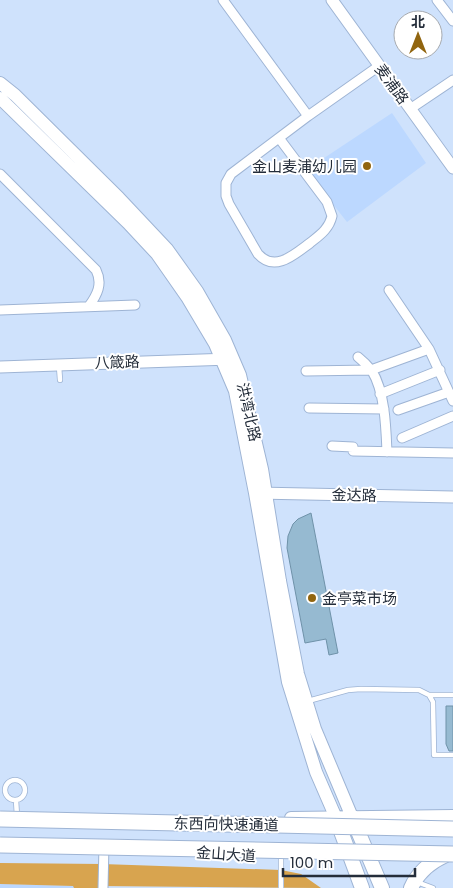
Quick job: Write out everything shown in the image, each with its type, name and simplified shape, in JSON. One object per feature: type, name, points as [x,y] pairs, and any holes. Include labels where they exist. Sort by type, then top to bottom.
[{"type":"highway","name":"东西向快速通道","points":[[0,818],[453,829]]},
{"type":"highway","name":"东西向快速通道","points":[[0,844],[451,854]]},
{"type":"main road","name":"洪湾北路","points":[[0,83],[15,95],[167,249],[197,291],[228,359],[261,493],[280,640],[288,682],[323,750],[352,817]]},
{"type":"main road","name":"洪湾北路","points":[[0,98],[128,223],[156,254],[178,283],[228,359]]},
{"type":"main road","name":"洪湾北路","points":[[300,704],[316,772],[336,818]]},
{"type":"main road","points":[[0,818],[453,816]]},
{"type":"main road","points":[[352,817],[382,888]]},
{"type":"main road","points":[[336,818],[362,888]]},
{"type":"main road","name":"金山大道","points":[[0,844],[139,846],[232,856],[281,858],[401,858],[451,854]]},
{"type":"main road","points":[[412,884],[421,871],[433,861],[451,854]]},
{"type":"street","points":[[223,0],[308,116]]},
{"type":"street","name":"麦浦路","points":[[332,0],[453,168]]},
{"type":"street","points":[[437,0],[453,21]]},
{"type":"street","points":[[279,138],[327,202],[332,216],[327,229],[291,257],[284,261],[271,262],[258,254],[229,204],[226,196],[226,184],[231,174],[308,116],[379,66]]},
{"type":"street","points":[[410,109],[453,81]]},
{"type":"street","points":[[0,174],[96,270],[100,279],[99,289],[89,306]]},
{"type":"street","points":[[389,290],[429,349],[453,401]]},
{"type":"street","points":[[0,310],[136,305]]},
{"type":"street","points":[[306,371],[371,370],[429,349]]},
{"type":"street","points":[[358,357],[371,370],[380,394],[384,409],[387,452]]},
{"type":"street","name":"八箴路","points":[[0,367],[228,359]]},
{"type":"street","points":[[380,394],[440,370]]},
{"type":"street","points":[[445,382],[453,376]]},
{"type":"street","points":[[398,410],[449,392]]},
{"type":"street","points":[[309,408],[384,409]]},
{"type":"street","points":[[402,438],[453,416]]},
{"type":"street","points":[[332,446],[353,447],[353,451],[453,453]]},
{"type":"street","name":"金达路","points":[[261,493],[453,497]]},
{"type":"street","points":[[103,888],[104,845]]},
{"type":"lane","points":[[59,365],[60,380]]},
{"type":"lane","points":[[300,704],[356,689],[419,690],[429,695],[453,695]]},
{"type":"lane","points":[[429,695],[434,706],[434,755],[453,755]]},
{"type":"lane","points":[[13,780],[19,780],[25,788],[22,797],[16,800],[9,798],[5,793],[5,786],[13,780]]},
{"type":"lane","points":[[16,800],[17,817]]},
{"type":"lane","points":[[281,858],[281,888]]},
{"type":"lane","points":[[412,884],[433,888]]},
{"type":"shaded area","name":"金山麦浦幼儿园","points":[[392,113],[426,163],[347,222],[306,170]]},
{"type":"shaded area","points":[[0,863],[102,864],[281,870],[301,874],[321,888],[99,886],[99,888],[74,888],[73,886],[0,884]]},
{"type":"shaded area","points":[[0,884],[74,886],[74,888],[0,888]]},
{"type":"building","name":"金亭菜市场","points":[[311,513],[338,653],[329,655],[326,639],[305,643],[287,548],[288,536],[293,524],[298,519]]},
{"type":"building","points":[[446,706],[453,706],[453,751],[449,751],[446,744]]},
{"type":"place","name":"金山麦浦幼儿园","points":[[367,166]]},
{"type":"place","name":"金亭菜市场","points":[[312,598]]}]
